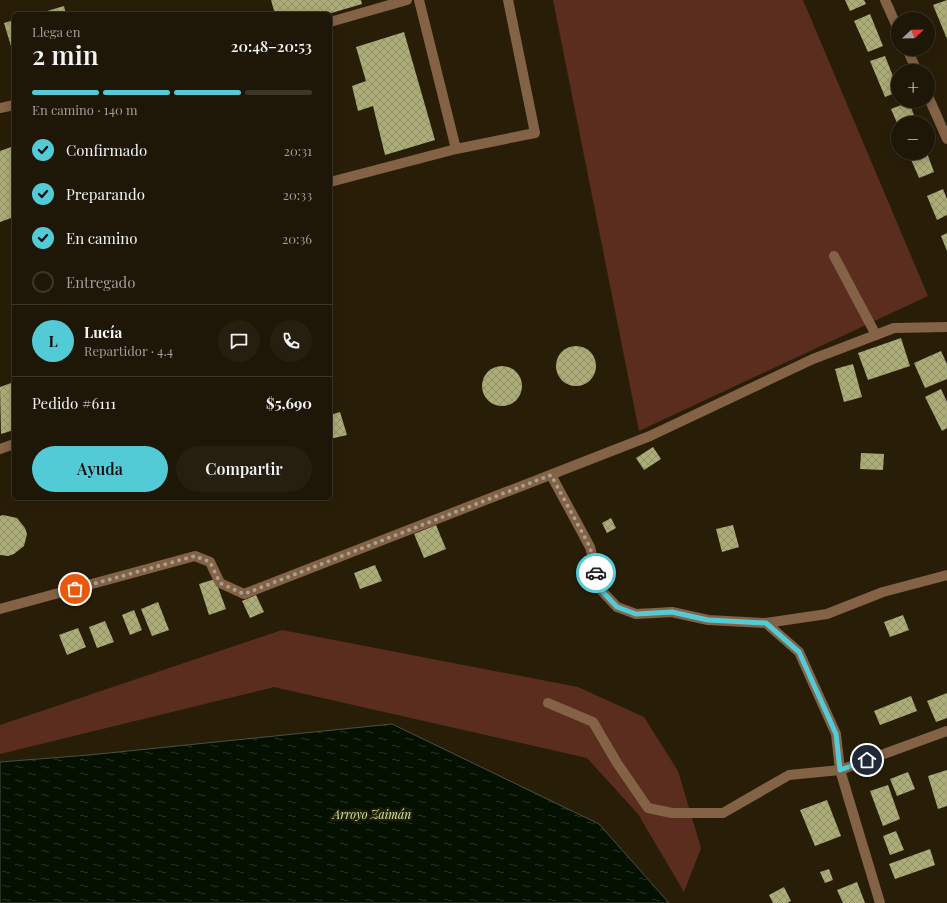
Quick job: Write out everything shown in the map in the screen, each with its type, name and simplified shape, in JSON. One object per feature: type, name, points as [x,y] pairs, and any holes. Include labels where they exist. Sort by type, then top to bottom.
[{"type":"street","points":[[332,21],[407,0]]},
{"type":"street","points":[[419,0],[456,150]]},
{"type":"street","points":[[332,181],[456,150],[535,133],[508,0]]},
{"type":"street","points":[[885,0],[891,13]]},
{"type":"street","points":[[0,108],[12,105]]},
{"type":"street","points":[[933,108],[947,139]]},
{"type":"street","points":[[834,256],[876,335]]},
{"type":"street","points":[[0,609],[195,556],[210,562],[220,583],[244,594],[650,436],[813,359],[894,328],[947,327]]},
{"type":"street","points":[[0,449],[12,445]]},
{"type":"street","points":[[551,475],[590,547],[601,590],[617,607],[636,614],[672,612],[708,620],[766,623],[827,614],[883,592],[947,575]]},
{"type":"street","points":[[766,623],[799,652],[836,734],[840,770],[880,903]]},
{"type":"street","points":[[548,703],[593,722],[617,763],[648,808],[672,812],[723,813],[789,775],[840,770],[947,731]]},
{"type":"shaded area","points":[[553,0],[803,0],[928,296],[639,431]]},
{"type":"shaded area","points":[[282,630],[578,687],[644,717],[678,771],[701,848],[684,892],[638,814],[587,758],[274,687],[0,754],[0,725]]},
{"type":"water","name":"Arroyo Zaimán","points":[[392,724],[599,824],[669,903],[0,903],[0,762],[89,755]]},
{"type":"building","points":[[271,0],[361,0],[362,4],[332,13],[274,12]]},
{"type":"building","points":[[845,0],[864,0],[866,4],[850,11]]},
{"type":"building","points":[[947,0],[947,39],[933,5]]},
{"type":"building","points":[[64,6],[66,12],[44,12]]},
{"type":"building","points":[[870,14],[883,46],[868,52],[854,21]]},
{"type":"building","points":[[12,21],[12,49],[4,23]]},
{"type":"building","points":[[404,32],[435,140],[385,155],[373,106],[358,111],[352,86],[366,81],[356,47]]},
{"type":"building","points":[[885,56],[891,71],[891,95],[885,97],[870,61]]},
{"type":"building","points":[[911,108],[914,116],[894,116],[891,109]]},
{"type":"building","points":[[12,147],[12,218],[0,222],[0,151]]},
{"type":"building","points":[[911,160],[930,160],[934,172],[919,178]]},
{"type":"building","points":[[943,189],[947,199],[947,215],[937,220],[927,196]]},
{"type":"building","points":[[947,233],[947,251],[941,236]]},
{"type":"building","points":[[901,338],[910,366],[868,380],[858,353]]},
{"type":"building","points":[[580,346],[587,349],[593,355],[596,366],[595,374],[587,383],[580,386],[572,386],[565,383],[557,374],[556,362],[559,355],[568,347]]},
{"type":"building","points":[[941,351],[947,364],[947,379],[925,388],[914,363]]},
{"type":"building","points":[[853,364],[862,397],[844,402],[835,369]]},
{"type":"building","points":[[506,366],[513,369],[519,375],[522,386],[521,394],[513,403],[506,406],[498,406],[491,403],[483,394],[482,382],[485,375],[494,367]]},
{"type":"building","points":[[12,383],[12,431],[1,434],[0,387]]},
{"type":"building","points":[[941,389],[947,402],[947,428],[942,431],[925,397]]},
{"type":"building","points":[[340,412],[347,435],[332,439],[332,414]]},
{"type":"building","points":[[653,447],[661,459],[644,470],[636,458]]},
{"type":"building","points":[[861,453],[884,454],[883,470],[860,469]]},
{"type":"building","points":[[3,515],[17,518],[25,528],[27,534],[24,546],[14,554],[8,556],[0,555],[0,516]]},
{"type":"building","points":[[611,518],[616,528],[607,533],[602,523]]},
{"type":"building","points":[[436,525],[446,549],[424,558],[414,534]]},
{"type":"building","points":[[733,525],[739,547],[722,552],[716,529]]},
{"type":"building","points":[[375,565],[382,581],[360,589],[354,573]]},
{"type":"building","points":[[215,579],[226,609],[209,615],[199,584]]},
{"type":"building","points":[[256,595],[264,612],[250,618],[242,601]]},
{"type":"building","points":[[158,602],[169,630],[152,636],[141,609]]},
{"type":"building","points":[[134,610],[142,630],[130,635],[122,615]]},
{"type":"building","points":[[903,615],[909,630],[890,637],[884,622]]},
{"type":"building","points":[[105,621],[114,642],[97,648],[89,627]]},
{"type":"building","points":[[78,628],[86,647],[67,655],[59,635]]},
{"type":"building","points":[[947,693],[947,718],[936,722],[927,701]]},
{"type":"building","points":[[911,696],[917,711],[880,725],[874,711]]},
{"type":"building","points":[[947,770],[947,806],[938,809],[928,776]]},
{"type":"building","points":[[908,772],[915,789],[897,796],[890,779]]},
{"type":"building","points":[[888,785],[900,819],[883,826],[870,791]]},
{"type":"building","points":[[827,800],[841,836],[815,846],[800,810]]},
{"type":"building","points":[[896,831],[904,850],[890,855],[883,836]]},
{"type":"building","points":[[930,849],[935,865],[895,879],[889,864]]},
{"type":"building","points":[[829,869],[833,880],[825,883],[820,872]]},
{"type":"building","points":[[857,882],[865,903],[843,903],[837,890]]},
{"type":"building","points":[[784,887],[791,901],[787,903],[773,903],[769,895]]},
{"type":"way so far","points":[[75,589],[195,556],[210,562],[220,583],[244,594],[551,475],[590,547],[596,573]]},
{"type":"route","points":[[596,573],[601,590],[617,607],[636,614],[672,612],[708,620],[766,623],[799,652],[836,734],[840,770],[867,760]]}]
